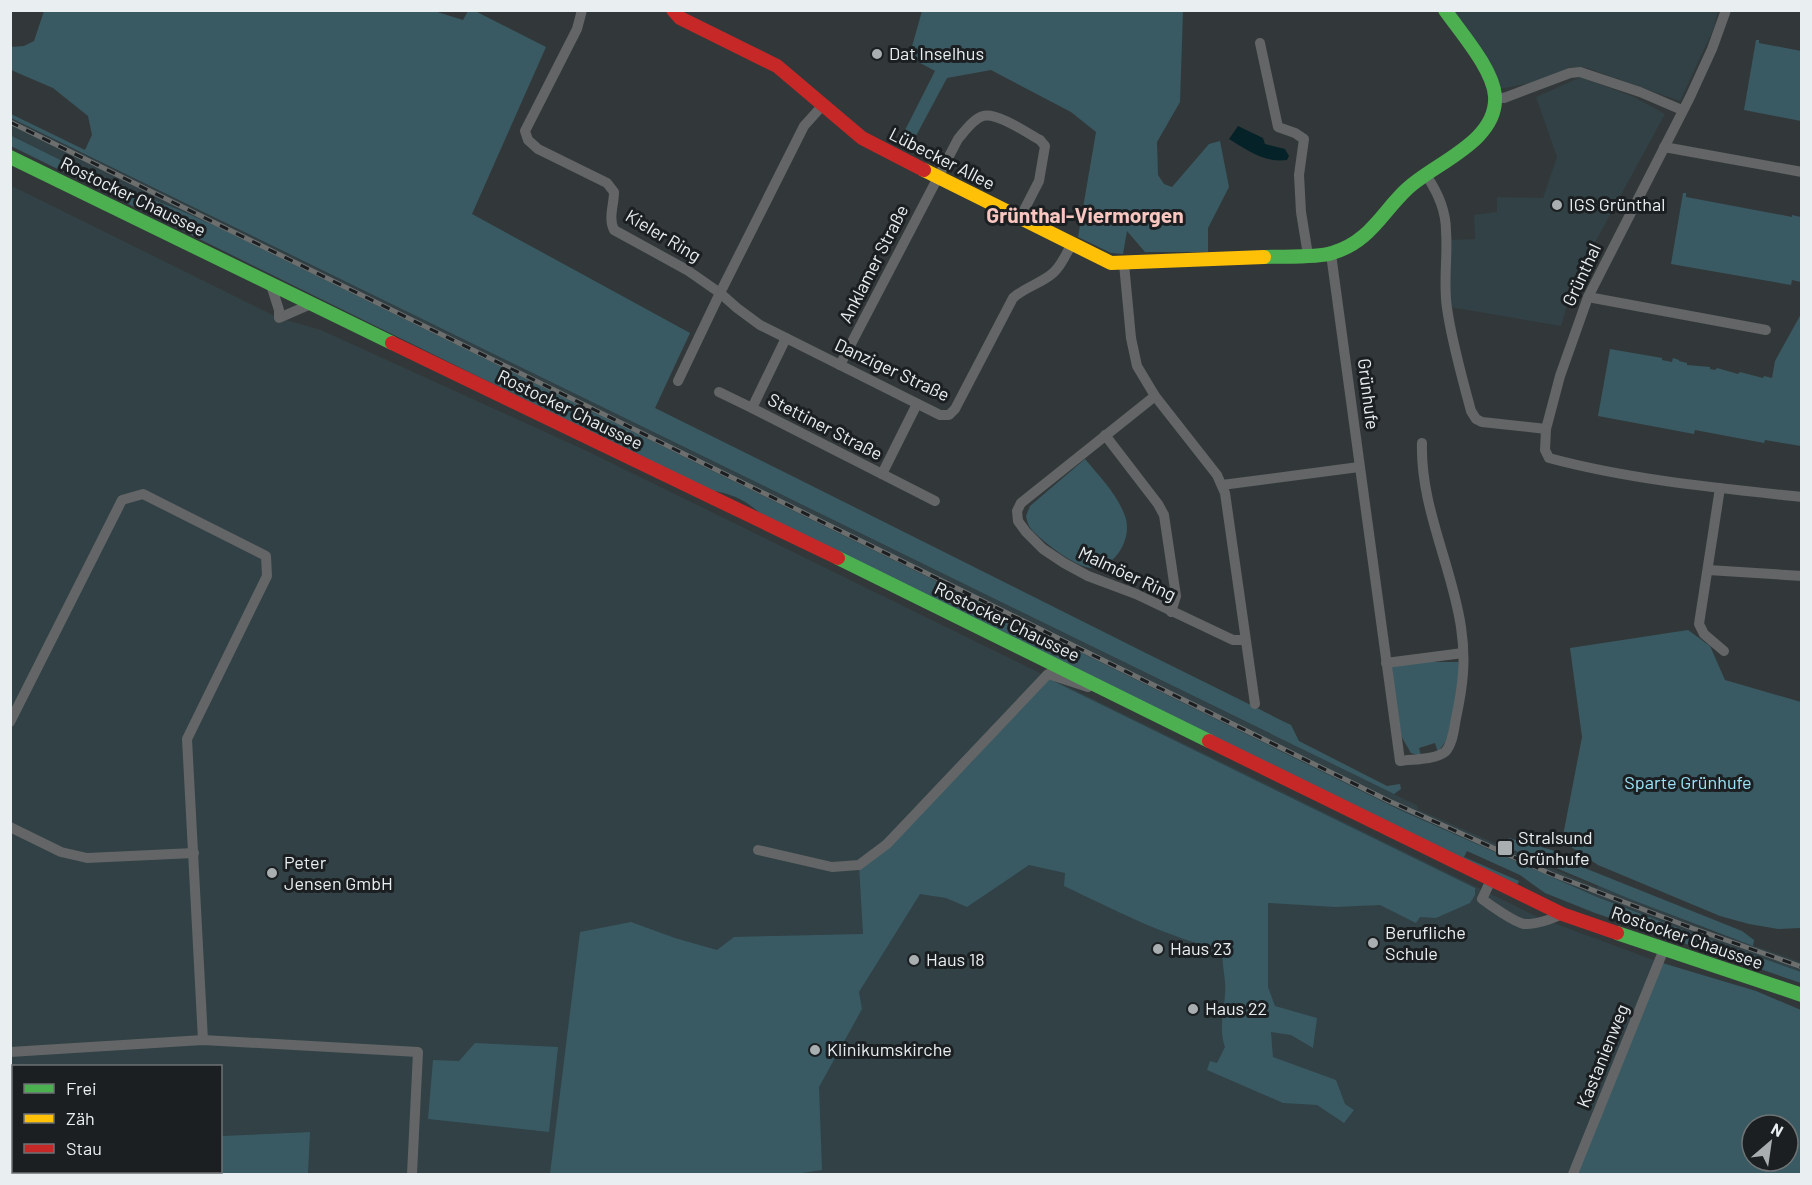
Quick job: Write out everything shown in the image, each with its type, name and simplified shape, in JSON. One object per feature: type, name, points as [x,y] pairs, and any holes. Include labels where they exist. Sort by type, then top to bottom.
[{"type":"main road","name":"Lübecker Allee","points":[[673,10],[680,18],[777,66],[806,88],[846,128],[862,138],[1102,260],[1124,264],[1331,254]]},
{"type":"main road","points":[[1331,254],[1354,243],[1369,232],[1409,187],[1465,148],[1475,139],[1490,118],[1495,97],[1490,80],[1445,10]]},
{"type":"main road","name":"Rostocker Chaussee","points":[[10,157],[800,540],[1562,914],[1802,995]]},
{"type":"street","name":"Kieler Ring","points":[[582,10],[577,29],[525,131],[528,140],[538,149],[607,183],[614,192],[614,204],[610,218],[614,230],[687,270],[720,293]]},
{"type":"street","name":"Grünthal","points":[[1720,488],[1555,460],[1549,458],[1545,450],[1546,429],[1560,376],[1588,297],[1712,49],[1726,10]]},
{"type":"street","points":[[1260,43],[1278,128],[1295,133],[1304,140],[1299,174],[1301,212],[1308,255]]},
{"type":"street","points":[[1495,97],[1504,98],[1580,72],[1640,92],[1682,110]]},
{"type":"street","points":[[678,381],[804,126],[822,106]]},
{"type":"street","name":"Anklamer Straße","points":[[840,365],[958,140],[981,116],[993,115],[1040,140],[1045,146],[1039,181],[1020,218]]},
{"type":"street","points":[[1664,147],[1802,172]]},
{"type":"street","points":[[1426,175],[1434,186],[1444,215],[1446,231],[1444,279],[1447,307],[1471,411],[1476,419],[1482,422],[1546,429]]},
{"type":"street","name":"Danziger Straße","points":[[720,293],[747,317],[786,339],[940,416],[949,415],[955,409],[1007,306],[1019,292],[1052,275],[1071,245]]},
{"type":"street","name":"Grünhufe","points":[[1331,254],[1400,761],[1438,756],[1446,750],[1451,741],[1464,680],[1461,626],[1437,537],[1422,457],[1422,443]]},
{"type":"street","points":[[1124,264],[1134,356],[1155,396],[1217,475],[1225,493],[1255,704]]},
{"type":"street","points":[[272,285],[279,318],[311,304]]},
{"type":"street","points":[[1588,297],[1766,330]]},
{"type":"street","name":"Stettiner Straße","points":[[786,339],[752,408],[882,474],[917,404]]},
{"type":"street","points":[[719,392],[752,408]]},
{"type":"street","name":"Malmöer Ring","points":[[1155,396],[1021,503],[1017,511],[1018,521],[1043,549],[1088,576],[1136,594],[1233,640],[1245,640]]},
{"type":"street","points":[[1105,435],[1164,515],[1176,596],[1171,612]]},
{"type":"street","points":[[1222,485],[1359,467]]},
{"type":"street","points":[[882,474],[935,501]]},
{"type":"street","points":[[1724,651],[1704,634],[1699,624],[1720,488],[1802,497]]},
{"type":"street","points":[[10,722],[122,500],[143,494],[266,556],[267,576],[187,740],[204,1040]]},
{"type":"street","points":[[1708,570],[1802,576]]},
{"type":"street","points":[[1386,663],[1464,653]]},
{"type":"street","name":"Rostocker Chaussee","points":[[758,850],[832,867],[859,865],[887,844],[1048,674],[1114,695]]},
{"type":"street","points":[[10,827],[61,852],[87,858],[194,853]]},
{"type":"street","points":[[1491,880],[1482,899],[1493,908],[1524,924],[1551,920],[1562,914]]},
{"type":"street","name":"Kastanienweg","points":[[1573,1174],[1664,949]]},
{"type":"street","points":[[10,1052],[204,1040],[418,1052],[412,1174]]},
{"type":"shaded area","points":[[1451,11],[1718,11],[1713,30],[1680,101],[1587,68],[1570,67],[1546,80],[1500,89]]},
{"type":"shaded area","name":"IGS Grünthal","points":[[1581,77],[1634,97],[1665,114],[1575,279],[1561,326],[1450,307],[1450,240],[1475,239],[1474,215],[1497,212],[1497,197],[1543,198],[1557,157],[1536,97]]},
{"type":"shaded area","points":[[10,118],[1394,794],[1418,806],[1417,809],[1597,888],[1598,885],[1708,930],[1801,962],[1801,972],[1597,897],[1400,810],[220,228],[95,177],[11,135]]},
{"type":"shaded area","points":[[1238,126],[1263,138],[1265,144],[1285,149],[1289,156],[1287,160],[1263,158],[1229,139]]},
{"type":"shaded area","points":[[10,185],[279,318],[321,330],[587,451],[1540,918],[1659,962],[1573,1174],[308,1174],[309,1132],[222,1136],[222,1065],[12,1065],[11,1144]]},
{"type":"green space","points":[[431,10],[463,20],[468,11],[473,10],[546,47],[472,214],[690,333],[655,408],[1291,725],[1299,741],[1387,786],[1400,784],[1401,789],[1394,794],[11,118],[11,114],[85,150],[92,135],[88,116],[53,88],[11,70],[10,47],[24,46],[34,41],[44,11]]},
{"type":"green space","points":[[922,11],[1183,11],[1180,102],[1157,142],[1158,175],[1164,184],[1172,187],[1209,144],[1220,141],[1229,187],[1208,228],[1208,252],[1145,252],[1127,231],[1123,254],[1111,253],[1078,237],[1096,132],[1071,112],[991,70],[947,78],[910,147],[899,142],[935,71],[909,57]]},
{"type":"green space","points":[[1756,40],[1759,40],[1759,43],[1801,51],[1801,121],[1744,110]]},
{"type":"green space","points":[[10,135],[95,177],[220,228],[1400,810],[1597,897],[1801,972],[1801,983],[1595,913],[1545,893],[1520,875],[1467,851],[1464,857],[1519,881],[1517,885],[766,518],[739,499],[708,490],[11,146]]},
{"type":"green space","points":[[1683,193],[1686,193],[1686,197],[1801,217],[1801,282],[1792,280],[1791,285],[1671,264]]},
{"type":"green space","points":[[1801,314],[1801,446],[1765,440],[1764,443],[1695,430],[1694,434],[1598,416],[1610,349],[1662,358],[1662,360],[1672,362],[1673,358],[1687,365],[1772,378],[1775,361]]},
{"type":"green space","points":[[1085,459],[1108,486],[1127,524],[1127,533],[1121,550],[1109,562],[1093,568],[1078,564],[1051,547],[1031,529],[1026,516],[1030,506]]},
{"type":"green space","name":"Sparte Grünhufe","points":[[1688,630],[1710,646],[1725,680],[1801,702],[1801,928],[1778,929],[1720,916],[1598,865],[1562,841],[1582,737],[1570,648]]},
{"type":"green space","points":[[1410,662],[1458,662],[1461,676],[1448,738],[1438,752],[1435,743],[1419,748],[1421,756],[1411,753],[1400,734],[1392,667]]},
{"type":"green space","points":[[1045,677],[1475,888],[1475,895],[1470,903],[1436,918],[1420,917],[1416,923],[1380,905],[1335,907],[1268,903],[1268,987],[1275,1006],[1317,1018],[1313,1048],[1291,1035],[1271,1032],[1273,1057],[1336,1080],[1345,1104],[1354,1110],[1344,1123],[1317,1105],[1283,1103],[1207,1070],[1210,1061],[1217,1063],[1225,1047],[1222,1031],[1225,990],[1222,949],[1202,945],[1141,922],[1064,886],[1065,873],[1029,865],[967,907],[946,898],[920,894],[859,992],[862,1009],[819,1087],[822,1170],[802,1174],[550,1174],[580,932],[631,922],[717,950],[734,937],[863,934],[859,865]]},
{"type":"green space","points":[[1509,838],[1565,855],[1587,869],[1742,931],[1754,940],[1753,946],[1630,899],[1506,847]]},
{"type":"green space","points":[[1659,962],[1756,991],[1801,1010],[1801,1174],[1573,1174]]},
{"type":"green space","points":[[475,1043],[558,1047],[549,1132],[428,1119],[433,1060],[459,1061]]},
{"type":"green space","points":[[310,1132],[308,1174],[11,1174],[11,1144],[12,1173],[222,1173],[222,1136]]},
{"type":"railway","points":[[10,122],[1389,801],[1551,874],[1802,967]]},
{"type":"traffic: fast","points":[[1264,257],[1326,255],[1356,242],[1407,189],[1476,139],[1486,126],[1493,112],[1495,96],[1493,85],[1483,63],[1445,10]]},
{"type":"traffic: fast","points":[[10,157],[392,343]]},
{"type":"traffic: fast","points":[[838,558],[1209,741]]},
{"type":"traffic: fast","points":[[1617,933],[1802,995]]},
{"type":"traffic: slow","points":[[924,170],[1111,263],[1264,257]]},
{"type":"traffic: jam","points":[[673,10],[680,18],[777,66],[862,138],[924,170]]},
{"type":"traffic: jam","points":[[392,343],[838,558]]},
{"type":"traffic: jam","points":[[1209,741],[1562,914],[1617,933]]},
{"type":"place","name":"Dat Inselhus","points":[[877,54]]},
{"type":"place","name":"IGS Grünthal","points":[[1557,205]]},
{"type":"place","name":"Stralsund Grünhufe","points":[[1505,848]]},
{"type":"place","name":"Peter Jensen GmbH","points":[[272,873]]},
{"type":"place","name":"Berufliche Schule","points":[[1373,943]]},
{"type":"place","name":"Haus 23","points":[[1158,949]]},
{"type":"place","name":"Haus 18","points":[[914,960]]},
{"type":"place","name":"Haus 22","points":[[1193,1009]]},
{"type":"place","name":"Klinikumskirche","points":[[815,1050]]},
{"type":"district","name":"Grünthal-Viermorgen","points":[[1085,216]]}]
